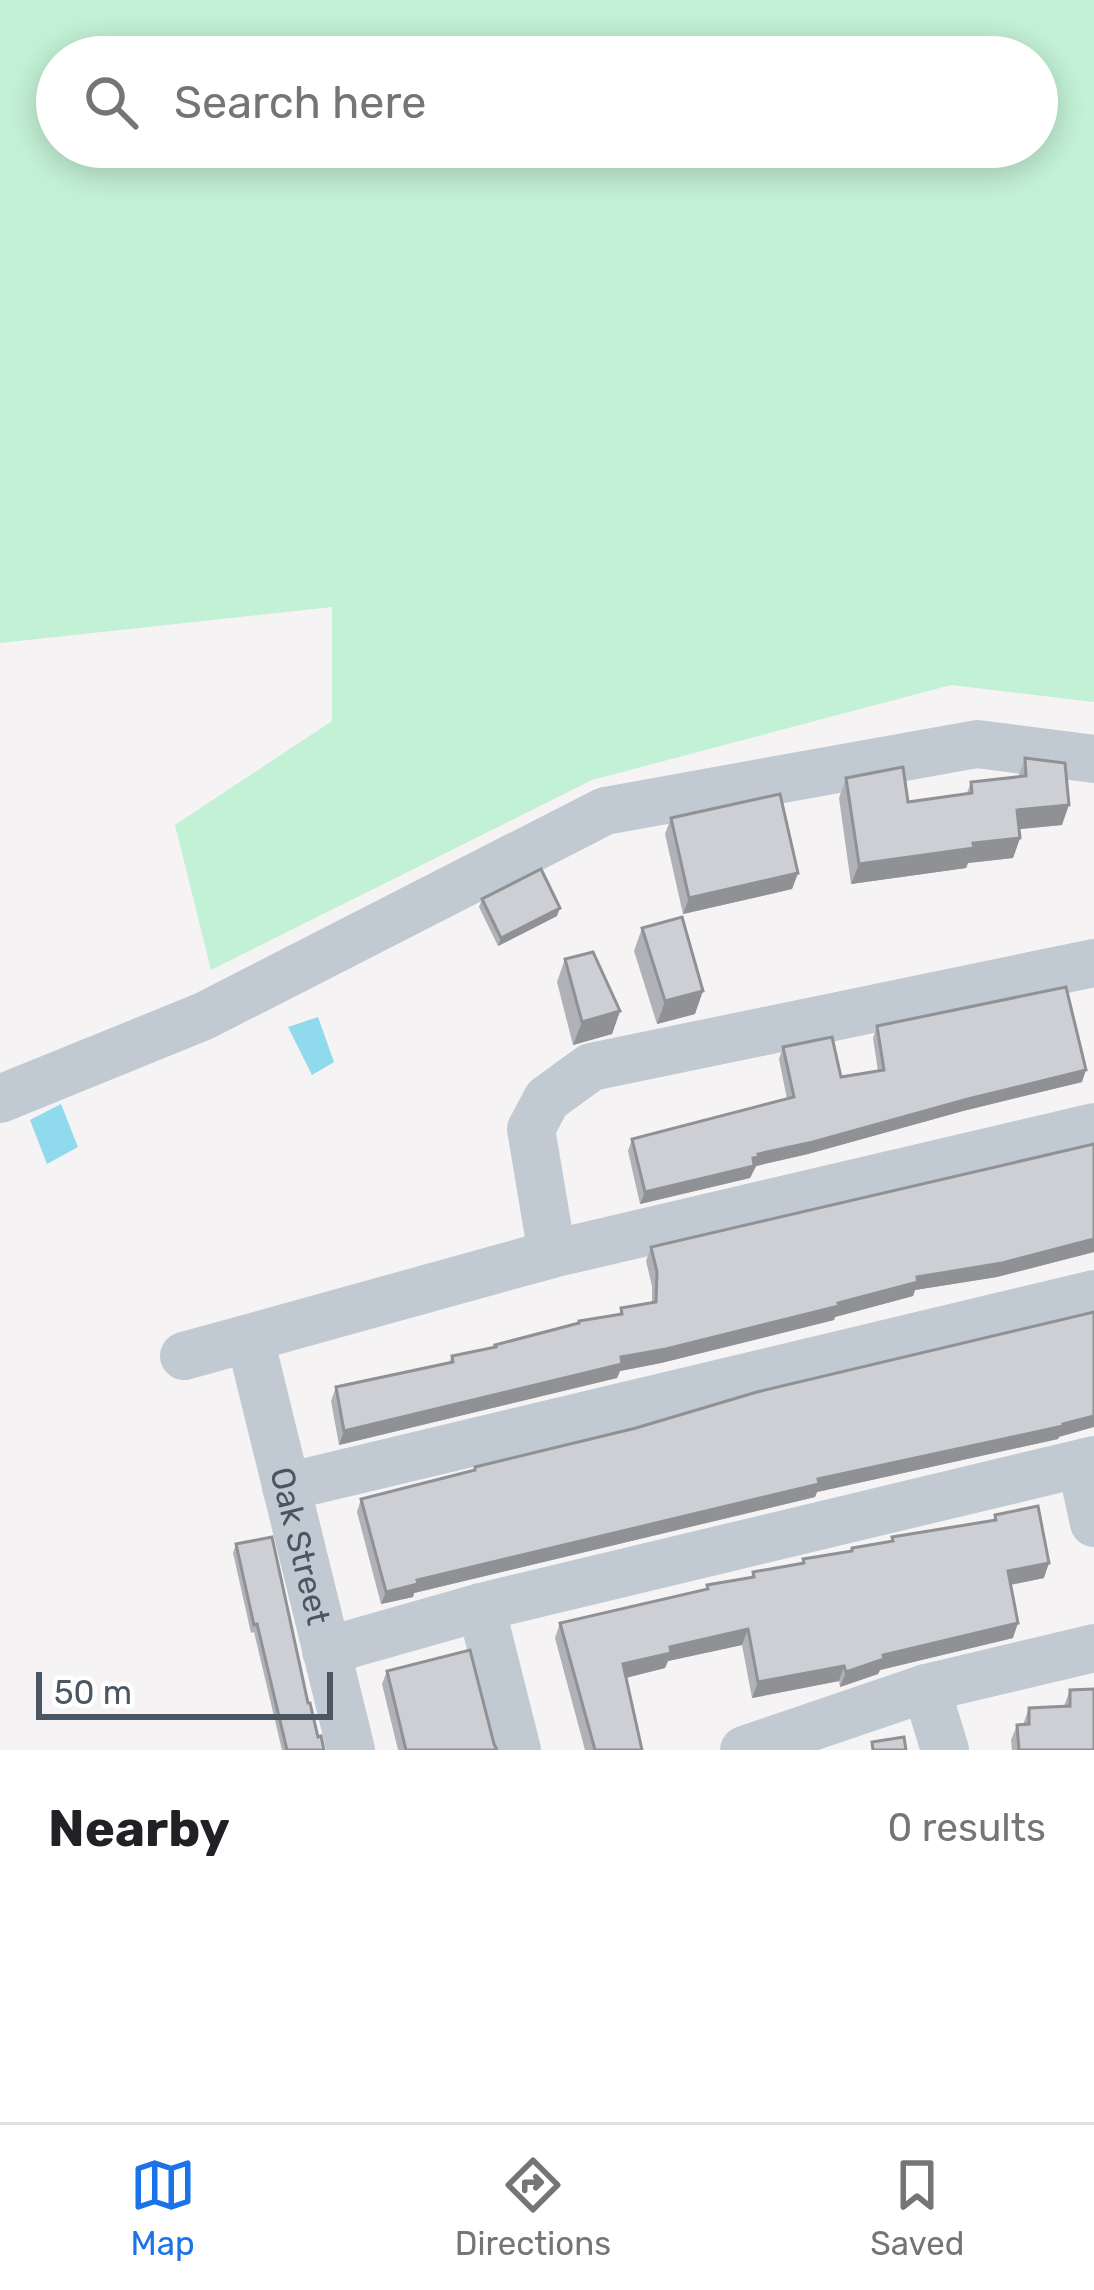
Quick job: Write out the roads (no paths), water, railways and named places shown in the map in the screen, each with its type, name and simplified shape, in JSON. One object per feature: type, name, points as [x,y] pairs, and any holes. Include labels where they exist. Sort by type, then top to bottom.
[{"type":"street","points":[[0,1099],[204,1016],[605,811],[976,745],[1094,759]]},
{"type":"street","points":[[552,1254],[531,1129],[547,1099],[591,1067],[1094,963]]},
{"type":"street","points":[[184,1356],[552,1254],[1094,1127]]},
{"type":"street","points":[[286,1487],[1094,1294]]},
{"type":"street","name":"Oak Street","points":[[250,1339],[351,1750]]},
{"type":"street","points":[[326,1651],[481,1607],[1087,1462],[1094,1523]]},
{"type":"street","points":[[481,1607],[517,1750]]},
{"type":"street","points":[[744,1750],[926,1688],[1094,1648]]},
{"type":"street","points":[[926,1688],[945,1750]]},
{"type":"water","points":[[318,1017],[334,1062],[312,1075],[288,1027]]},
{"type":"water","points":[[61,1104],[78,1147],[47,1164],[30,1120]]}]
